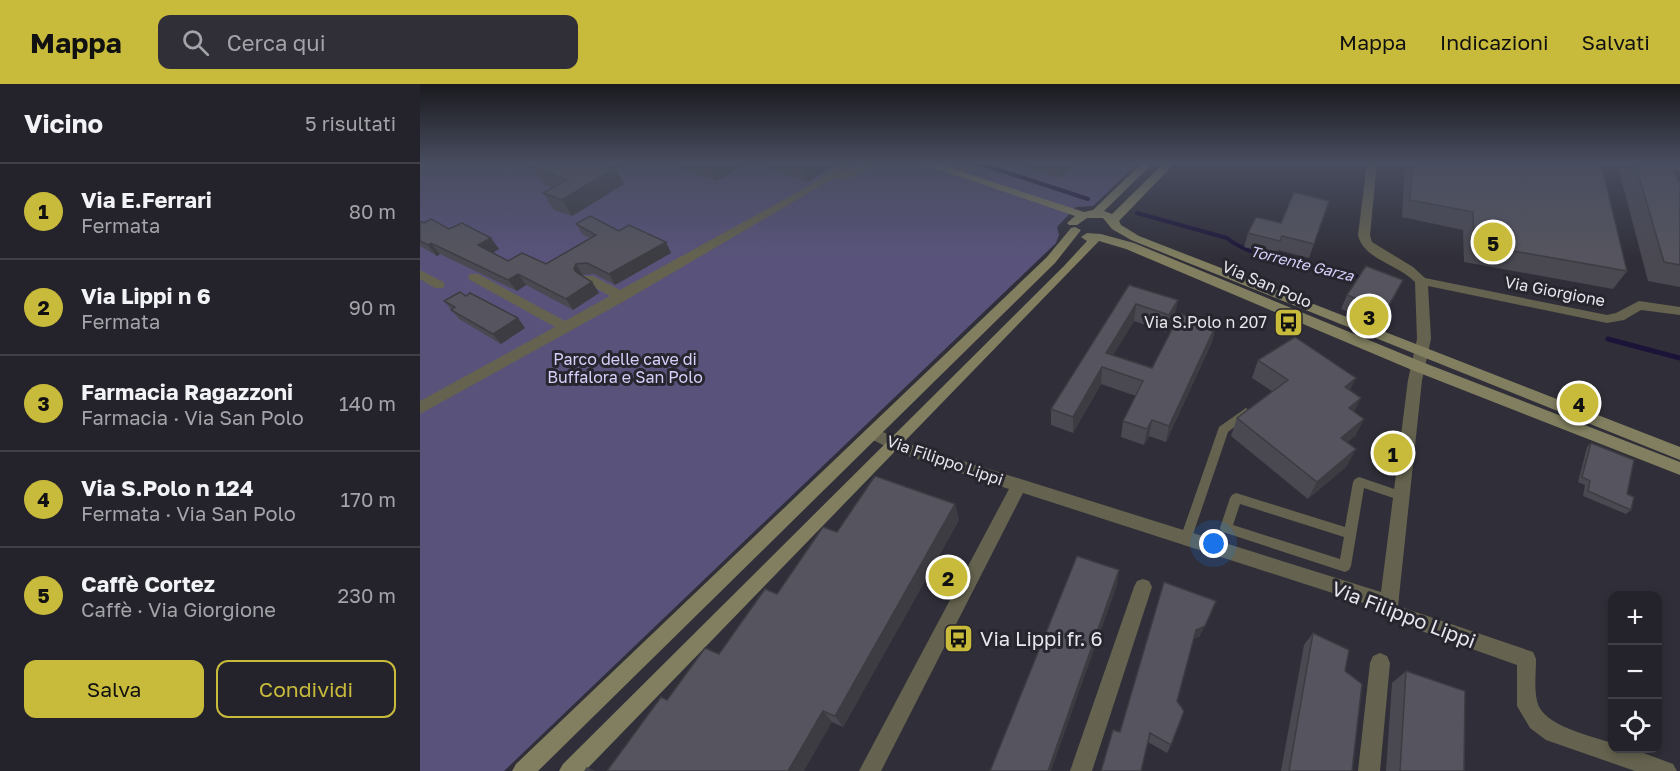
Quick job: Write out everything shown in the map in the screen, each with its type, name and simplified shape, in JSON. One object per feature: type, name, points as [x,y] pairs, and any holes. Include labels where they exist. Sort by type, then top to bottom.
[{"type":"main road","name":"Via San Polo","points":[[998,195],[1074,227],[1083,236],[1130,246],[1419,359],[1680,454]]},
{"type":"main road","name":"Via San Polo","points":[[1020,195],[1083,215],[1096,213],[1142,240],[1680,470]]},
{"type":"main road","points":[[1096,213],[1115,195]]},
{"type":"main road","points":[[570,771],[1098,238],[1109,235],[1114,223],[1140,195]]},
{"type":"main road","name":"Via San Polo","points":[[1074,227],[1083,215]]},
{"type":"main road","points":[[523,771],[1051,260],[1065,245],[1074,227]]},
{"type":"street","points":[[420,408],[622,297],[800,195]]},
{"type":"street","points":[[1368,195],[1364,235],[1366,244],[1373,250],[1402,263],[1420,281],[1424,339],[1419,359],[1389,603]]},
{"type":"street","points":[[420,274],[439,285]]},
{"type":"street","points":[[474,277],[566,327]]},
{"type":"street","points":[[590,279],[622,297]]},
{"type":"street","name":"Via Giorgione","points":[[1420,281],[1607,319],[1619,317],[1639,305],[1680,311]]},
{"type":"street","name":"Via Filippo Lippi","points":[[872,433],[893,445],[1389,603],[1388,611],[1526,659],[1527,706],[1537,721],[1553,733],[1666,771]]},
{"type":"street","name":"Via Filippo Lippi","points":[[870,771],[1019,485]]},
{"type":"street","points":[[1082,771],[1143,587]]},
{"type":"street","points":[[1369,771],[1380,663]]},
{"type":"lane","points":[[1186,539],[1223,430],[1258,404]]},
{"type":"lane","points":[[1350,534],[1236,498],[1227,528],[1345,566],[1359,482],[1402,496]]},
{"type":"green space","name":"Parco delle cave di Buffalora e San Polo","points":[[420,195],[1104,195],[1093,206],[1076,207],[1057,227],[1059,235],[1056,243],[504,771],[420,771]]},
{"type":"building","points":[[549,195],[570,195],[562,200]]},
{"type":"building","points":[[1293,195],[1306,195],[1329,201],[1314,244],[1282,236],[1280,241],[1248,233],[1256,217],[1281,223]]},
{"type":"building","points":[[1410,195],[1609,195],[1627,271],[1474,244],[1473,212],[1410,200]]},
{"type":"building","points":[[1644,195],[1680,195],[1680,265],[1664,262]]},
{"type":"building","points":[[590,216],[619,231],[629,225],[666,242],[609,274],[587,263],[576,264],[574,269],[576,272],[592,282],[566,299],[518,274],[508,280],[431,243],[428,245],[420,241],[420,221],[424,223],[431,219],[449,229],[462,223],[491,238],[478,245],[508,261],[522,253],[546,264],[596,235],[576,224]]},
{"type":"building","points":[[1366,266],[1403,280],[1386,310],[1347,295]]},
{"type":"building","points":[[1129,285],[1178,300],[1169,315],[1136,304],[1106,353],[1152,368],[1180,314],[1216,325],[1169,426],[1152,420],[1147,429],[1123,421],[1143,381],[1102,367],[1073,417],[1051,409]]},
{"type":"building","points":[[460,292],[466,296],[470,293],[518,318],[493,334],[451,310],[455,307],[444,301]]},
{"type":"building","points":[[1295,337],[1356,378],[1345,387],[1361,398],[1349,408],[1364,419],[1341,438],[1356,449],[1317,482],[1237,418],[1288,380],[1258,360]]},
{"type":"building","points":[[1591,443],[1634,460],[1627,494],[1634,497],[1631,510],[1588,491],[1590,481],[1582,477]]},
{"type":"building","points":[[875,476],[955,504],[835,716],[823,711],[788,771],[607,771],[661,697],[667,700],[705,648],[719,654],[765,589],[777,594],[823,527],[837,532]]},
{"type":"building","points":[[1077,556],[1119,570],[1048,771],[990,771]]},
{"type":"building","points":[[1164,582],[1216,601],[1205,626],[1196,630],[1177,701],[1184,711],[1171,745],[1150,733],[1141,771],[1101,771],[1113,730],[1120,732]]},
{"type":"building","points":[[1313,633],[1349,650],[1345,671],[1362,684],[1352,771],[1289,771]]},
{"type":"building","points":[[1406,671],[1465,691],[1464,771],[1400,771]]},
{"type":"waterway","name":"Torrente Garza","points":[[1076,195],[1088,199]]},
{"type":"waterway","name":"Torrente Garza","points":[[1137,213],[1227,238],[1239,246],[1272,258],[1363,278]]},
{"type":"waterway","name":"Torrente Garza","points":[[1608,339],[1680,358]]},
{"type":"place","name":"Caffè Cortez","points":[[1493,242]]},
{"type":"place","name":"Farmacia Ragazzoni","points":[[1369,316]]},
{"type":"place","name":"Via S.Polo n 207","points":[[1288,322]]},
{"type":"place","name":"Via S.Polo n 124","points":[[1579,403]]},
{"type":"place","name":"Via E.Ferrari","points":[[1393,453]]},
{"type":"place","name":"Via Lippi n 6","points":[[948,577]]},
{"type":"place","name":"Via Lippi fr. 6","points":[[959,638]]}]
